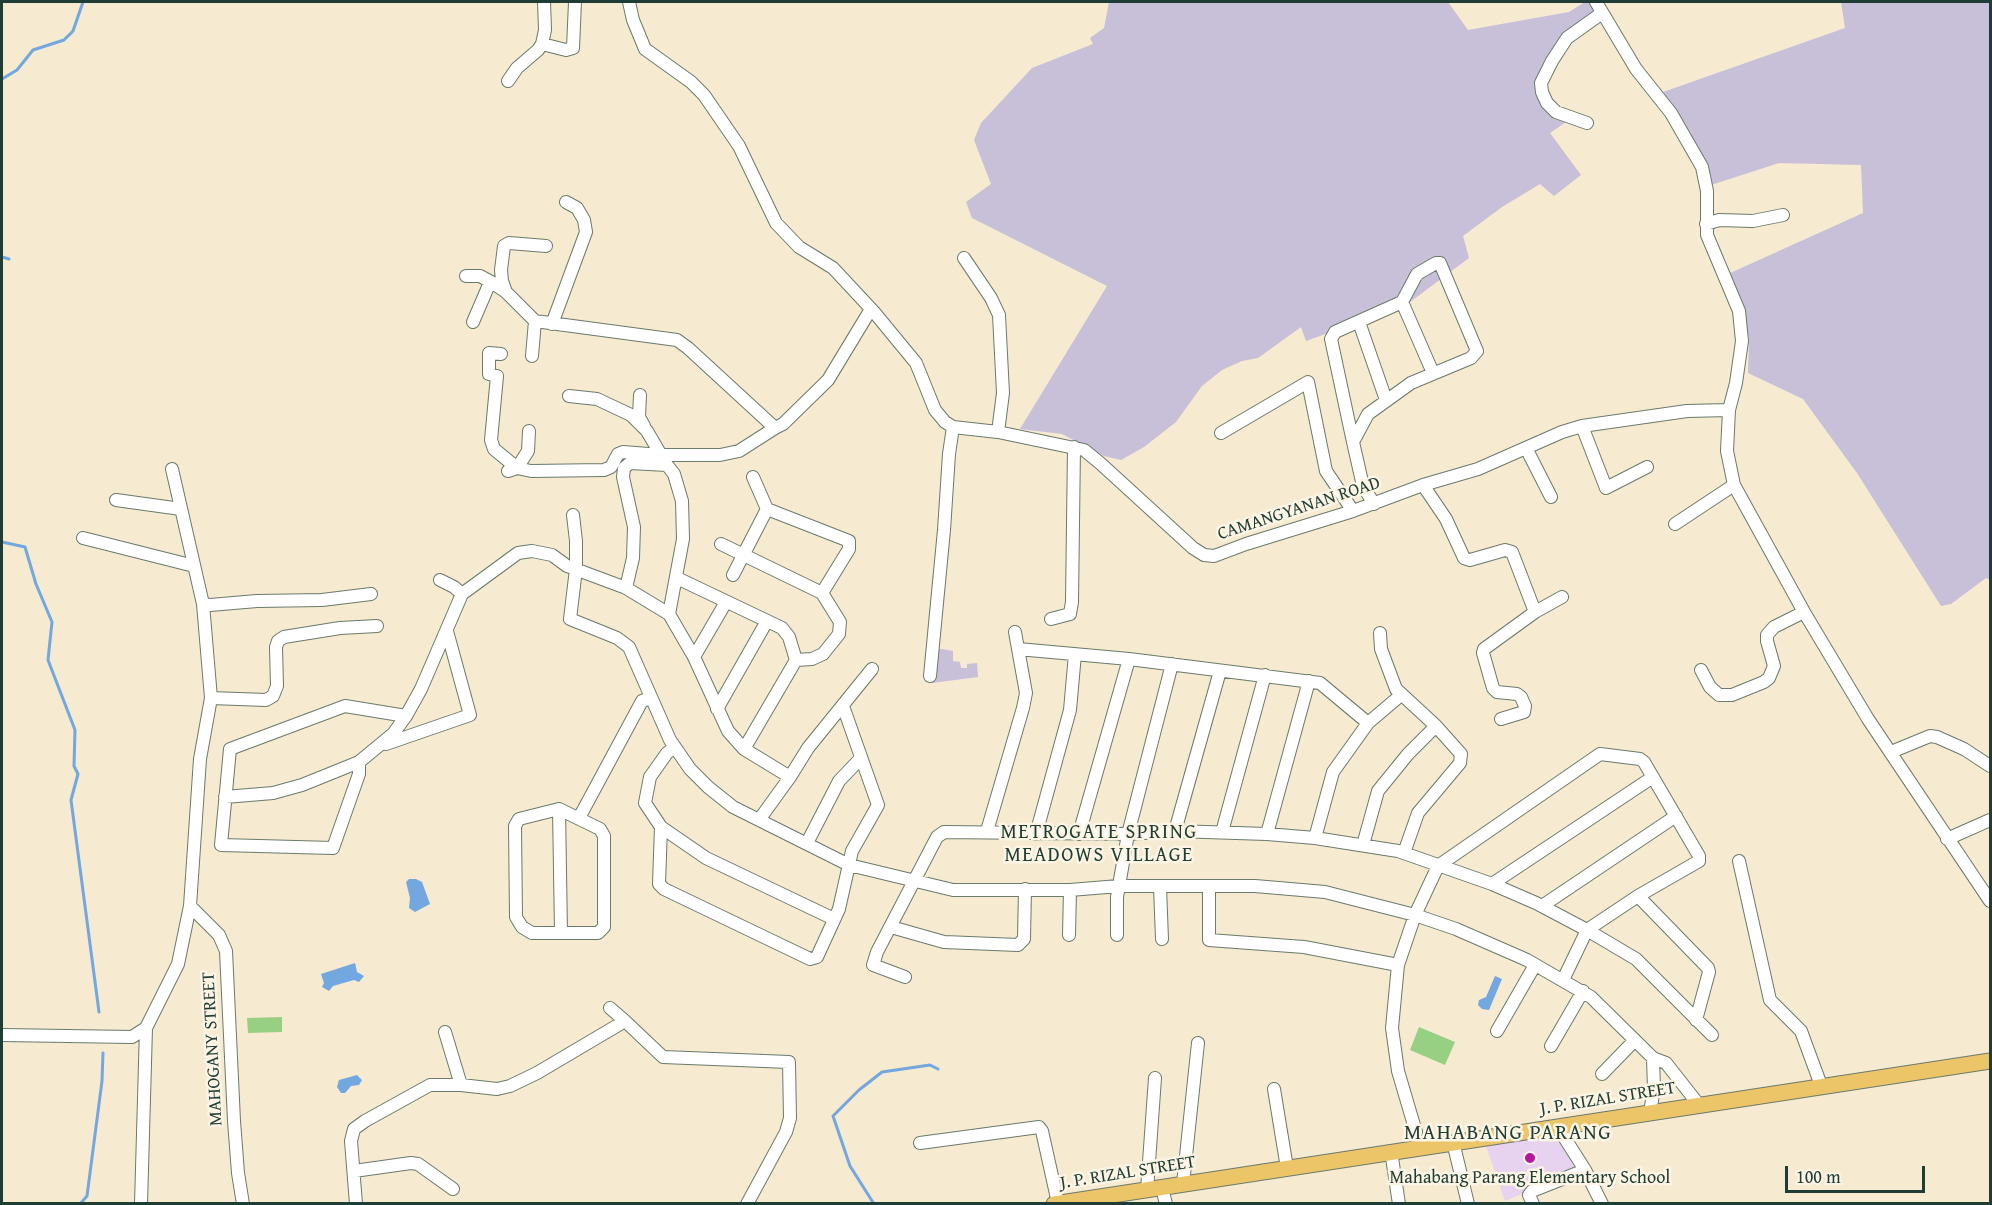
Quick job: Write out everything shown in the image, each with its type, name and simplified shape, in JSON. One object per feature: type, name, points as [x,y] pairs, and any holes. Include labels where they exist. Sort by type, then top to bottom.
[{"type":"main road","name":"J. P. RIZAL STREET","points":[[1056,1203],[1115,1199],[1183,1184],[1990,1061]]},
{"type":"street","points":[[508,81],[517,68],[542,44],[545,30],[544,2]]},
{"type":"street","points":[[542,44],[566,50],[573,48],[575,2]]},
{"type":"street","points":[[629,2],[633,20],[645,49],[691,82],[704,96],[739,146],[776,223],[799,247],[833,268],[872,309],[916,363],[934,410],[953,427],[930,676]]},
{"type":"street","points":[[1596,2],[1636,69],[1671,113],[1702,166],[1707,192],[1707,235],[1739,311],[1742,341],[1737,383],[1729,410],[1727,451],[1734,485],[1804,612],[1868,719],[1990,901]]},
{"type":"street","points":[[1587,123],[1556,112],[1547,103],[1541,83],[1567,38],[1602,13]]},
{"type":"street","points":[[552,324],[586,232],[584,220],[577,208],[566,202]]},
{"type":"street","points":[[1707,224],[1719,220],[1753,221],[1782,215]]},
{"type":"street","points":[[506,292],[501,270],[504,246],[509,243],[546,246]]},
{"type":"street","points":[[963,258],[991,298],[999,315],[1003,393],[998,432]]},
{"type":"street","points":[[1353,442],[1368,414],[1386,400],[1411,383],[1471,358],[1477,351],[1440,263],[1417,274],[1402,302],[1335,332],[1331,339],[1353,442],[1363,486],[1374,504]]},
{"type":"street","points":[[466,276],[480,276],[493,283],[506,292],[535,321],[677,340],[775,428]]},
{"type":"street","points":[[473,322],[488,287],[493,283]]},
{"type":"street","points":[[1402,302],[1433,373]]},
{"type":"street","points":[[501,354],[489,353],[489,374],[497,376],[491,440],[494,449],[513,470],[604,470],[612,467],[618,454],[623,452],[661,455],[720,455],[739,451],[783,424],[828,380],[861,323],[872,309]]},
{"type":"street","points":[[532,356],[535,321]]},
{"type":"street","points":[[1359,322],[1386,400]]},
{"type":"street","points":[[1221,433],[1308,382],[1326,471],[1353,511]]},
{"type":"street","points":[[639,395],[639,417],[661,455]]},
{"type":"street","points":[[569,396],[597,399],[631,415],[647,430],[646,454]]},
{"type":"street","name":"CAMANGYANAN ROAD","points":[[953,427],[998,432],[1083,450],[1193,549],[1204,555],[1214,556],[1374,504],[1423,485],[1478,469],[1562,432],[1582,426],[1687,411],[1729,410]]},
{"type":"street","points":[[1582,426],[1606,488],[1647,467]]},
{"type":"street","points":[[513,470],[528,451],[529,430]]},
{"type":"street","points":[[1051,619],[1070,614],[1072,602],[1074,447]]},
{"type":"street","points":[[1526,448],[1551,497]]},
{"type":"street","points":[[626,588],[633,558],[634,527],[623,477],[624,468],[630,463],[667,465],[674,474],[682,501],[683,539],[669,614]]},
{"type":"street","points":[[141,1203],[146,1028],[178,964],[190,906],[200,759],[211,698],[202,604],[172,469]]},
{"type":"street","points":[[753,477],[767,509],[849,541],[849,549],[822,593]]},
{"type":"street","points":[[1423,485],[1446,519],[1464,558],[1470,560],[1505,550],[1512,552],[1535,612]]},
{"type":"street","points":[[1674,524],[1734,485]]},
{"type":"street","points":[[116,500],[181,509]]},
{"type":"street","points":[[733,575],[767,509]]},
{"type":"street","points":[[573,515],[576,569],[570,619],[618,638],[629,647],[675,747],[690,769],[733,807],[849,865],[953,890],[1070,890],[1119,886],[1255,886],[1324,892],[1371,902],[1415,915],[1479,938],[1583,991],[1612,1016],[1653,1058],[1666,1063],[1699,1105]]},
{"type":"street","points":[[83,538],[194,566]]},
{"type":"street","points":[[721,544],[822,593],[840,622],[839,634],[823,654],[812,659],[796,660]]},
{"type":"street","points":[[225,797],[273,793],[302,785],[359,762],[378,747],[393,734],[421,689],[462,594],[519,553],[532,551],[552,555],[567,566],[626,588],[669,614],[694,657],[728,730],[744,749],[790,777]]},
{"type":"street","points":[[677,578],[782,628],[789,637],[796,660],[744,749]]},
{"type":"street","points":[[440,580],[462,594]]},
{"type":"street","points":[[202,604],[257,600],[322,600],[371,594]]},
{"type":"street","points":[[1501,719],[1524,712],[1525,706],[1517,694],[1497,692],[1493,688],[1483,653],[1484,649],[1535,612],[1563,597]]},
{"type":"street","points":[[694,657],[726,602]]},
{"type":"street","points":[[1701,669],[1710,687],[1719,695],[1732,695],[1764,682],[1773,673],[1774,666],[1767,635],[1774,627],[1804,612]]},
{"type":"street","points":[[717,709],[767,621]]},
{"type":"street","points":[[211,698],[266,700],[273,696],[277,686],[276,647],[278,641],[284,637],[340,628],[377,626]]},
{"type":"street","points":[[378,747],[470,715],[447,631]]},
{"type":"street","points":[[987,831],[1026,693],[1015,632]]},
{"type":"street","points":[[1380,633],[1381,649],[1396,689],[1436,726],[1461,754],[1460,763],[1418,813],[1404,853]]},
{"type":"street","points":[[1018,649],[1129,659],[1320,683],[1368,723]]},
{"type":"street","points":[[1036,834],[1070,710],[1075,654]]},
{"type":"street","points":[[1079,834],[1129,659]]},
{"type":"street","points":[[1118,935],[1117,897],[1128,834],[1172,664]]},
{"type":"street","points":[[759,820],[808,748],[872,669]]},
{"type":"street","points":[[1175,831],[1220,670]]},
{"type":"street","points":[[1222,832],[1265,675]]},
{"type":"street","points":[[1267,834],[1309,681]]},
{"type":"street","points":[[1315,838],[1333,772],[1368,723],[1401,695]]},
{"type":"street","points":[[579,818],[642,701],[651,698]]},
{"type":"street","points":[[359,762],[359,774],[333,848],[221,845],[230,749],[345,706],[406,716]]},
{"type":"street","points":[[661,826],[659,884],[664,889],[810,959],[817,957],[839,909],[852,851],[878,805],[843,706]]},
{"type":"street","points":[[1363,845],[1378,791],[1408,754],[1436,726]]},
{"type":"street","points":[[1891,752],[1930,736],[1964,749],[1990,766]]},
{"type":"street","points":[[675,747],[667,753],[650,777],[645,803],[661,826],[706,858],[834,919]]},
{"type":"street","points":[[1416,1131],[1398,1071],[1392,1028],[1398,965],[1415,915],[1438,866],[1602,753],[1641,759],[1699,856],[1699,861],[1638,896],[1587,930],[1563,980]]},
{"type":"street","points":[[807,843],[839,781],[861,758]]},
{"type":"street","points":[[1492,884],[1653,777]]},
{"type":"street","points":[[559,809],[561,933]]},
{"type":"street","points":[[559,809],[579,818],[600,829],[603,836],[604,927],[598,933],[532,933],[522,927],[516,917],[515,826],[519,819],[559,809]]},
{"type":"street","points":[[1542,906],[1676,816]]},
{"type":"street","points":[[1947,839],[1990,820]]},
{"type":"street","points":[[905,978],[873,965],[877,952],[937,837],[944,832],[1128,834],[1175,831],[1267,834],[1315,838],[1404,853],[1492,884],[1542,906],[1636,959],[1712,1035]]},
{"type":"street","points":[[1739,861],[1770,1000],[1801,1031],[1822,1088]]},
{"type":"street","points":[[1160,887],[1162,939]]},
{"type":"street","points":[[1209,887],[1209,940],[1304,947],[1398,965]]},
{"type":"street","points":[[891,927],[944,942],[1018,945],[1024,939],[1025,890]]},
{"type":"street","points":[[1069,935],[1070,890]]},
{"type":"street","points":[[1638,896],[1708,968],[1709,972],[1696,1020]]},
{"type":"street","name":"MAHOGANY STREET","points":[[190,906],[219,935],[226,951],[234,1121],[243,1203]]},
{"type":"street","points":[[1497,1031],[1535,965]]},
{"type":"street","points":[[1551,1046],[1583,991]]},
{"type":"street","points":[[610,1008],[663,1057],[789,1062],[790,1118],[786,1132],[747,1203]]},
{"type":"street","points":[[357,1203],[351,1141],[354,1129],[430,1085],[461,1085],[497,1089],[510,1086],[537,1073],[625,1021]]},
{"type":"street","points":[[2,1035],[132,1037],[146,1028]]},
{"type":"street","points":[[445,1032],[461,1085]]},
{"type":"street","points":[[1602,1074],[1635,1040]]},
{"type":"street","points":[[1183,1184],[1198,1042]]},
{"type":"street","points":[[1650,1112],[1654,1089],[1653,1058]]},
{"type":"street","points":[[1155,1078],[1155,1189],[1166,1203]]},
{"type":"street","points":[[1654,1089],[1664,1079],[1672,1079],[1682,1084]]},
{"type":"street","points":[[1274,1089],[1287,1168]]},
{"type":"street","points":[[1557,1126],[1585,1170],[1602,1203]]},
{"type":"street","points":[[920,1143],[1039,1127],[1042,1131],[1056,1203]]},
{"type":"street","points":[[1453,1142],[1468,1203]]},
{"type":"street","points":[[1390,1152],[1399,1203]]},
{"type":"street","points":[[354,1171],[418,1164],[453,1189]]},
{"type":"street","points":[[1533,1203],[1529,1195],[1532,1191],[1585,1170]]},
{"type":"shaded area","points":[[1109,2],[1448,2],[1468,30],[1569,12],[1589,2],[1596,12],[1548,58],[1543,106],[1569,120],[1550,133],[1581,175],[1554,196],[1540,184],[1502,207],[1463,236],[1469,258],[1406,305],[1306,341],[1301,327],[1258,358],[1242,361],[1222,370],[1202,386],[1176,422],[1144,447],[1121,460],[1104,456],[1062,434],[1020,429],[1107,286],[972,218],[966,202],[991,184],[974,140],[981,123],[1032,68],[1093,44],[1090,38],[1104,28]]},
{"type":"shaded area","points":[[1841,2],[1990,2],[1990,580],[1986,578],[1951,604],[1941,606],[1857,473],[1803,399],[1748,373],[1749,337],[1728,274],[1863,213],[1861,165],[1779,163],[1708,186],[1696,144],[1663,92],[1845,28]]},
{"type":"shaded area","points":[[936,648],[953,651],[953,661],[960,662],[961,668],[967,668],[967,664],[977,663],[978,677],[932,683]]},
{"type":"shaded area","name":"Mahabang Parang Elementary School","points":[[1556,1131],[1576,1171],[1505,1201],[1486,1146]]},
{"type":"green space","points":[[282,1017],[282,1032],[248,1033],[247,1018]]},
{"type":"green space","points":[[1419,1027],[1455,1042],[1445,1065],[1410,1050]]},
{"type":"water","points":[[409,879],[422,882],[430,904],[415,912],[409,908],[410,898],[406,882]]},
{"type":"water","points":[[355,963],[357,972],[364,976],[359,982],[354,980],[333,986],[329,991],[322,987],[324,983],[321,974]]},
{"type":"water","points":[[1495,976],[1502,979],[1489,1010],[1482,1009],[1478,1005],[1479,1000],[1486,997]]},
{"type":"water","points":[[357,1075],[362,1080],[359,1085],[351,1086],[345,1093],[341,1093],[337,1087],[339,1080]]},
{"type":"waterway","points":[[2,79],[17,70],[33,50],[64,40],[73,31],[83,2]]},
{"type":"waterway","points":[[2,257],[9,259]]},
{"type":"waterway","points":[[2,542],[25,547],[36,584],[52,622],[48,660],[75,730],[74,766],[78,774],[71,800],[99,1012]]},
{"type":"waterway","points":[[80,1204],[87,1196],[102,1081],[103,1053]]},
{"type":"waterway","points":[[874,1204],[850,1166],[833,1116],[859,1090],[882,1072],[930,1065],[938,1069]]},
{"type":"place","name":"Mahabang Parang Elementary School","points":[[1530,1158]]},
{"type":"district","name":"METROGATE SPRING MEADOWS VILLAGE","points":[[1099,844]]},
{"type":"district","name":"MAHABANG PARANG","points":[[1508,1134]]}]
